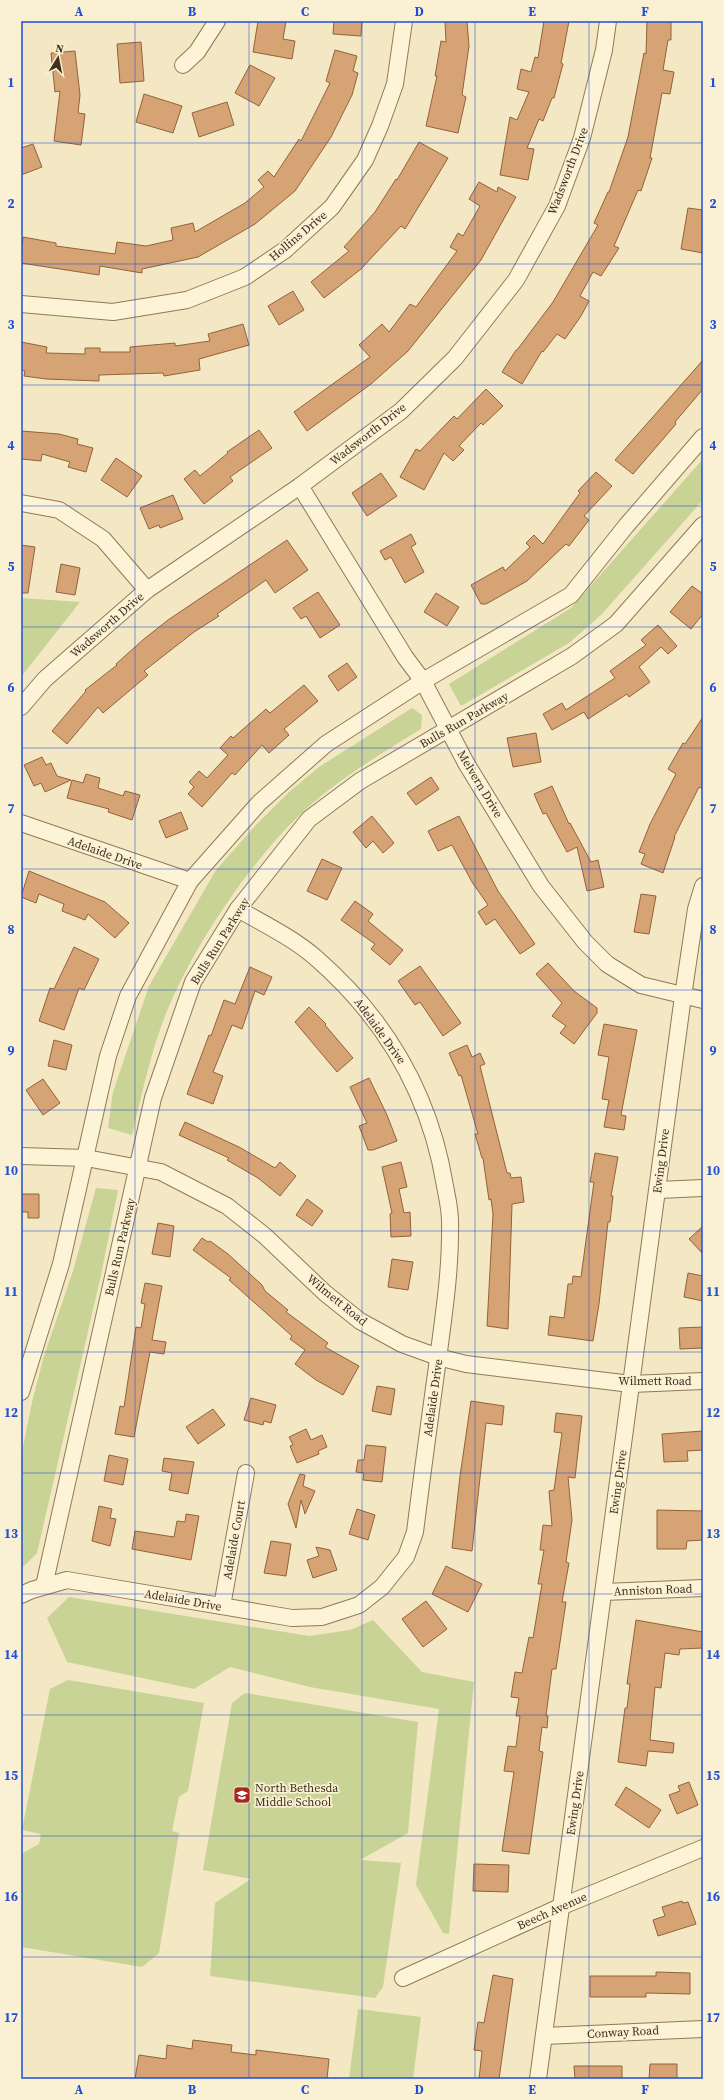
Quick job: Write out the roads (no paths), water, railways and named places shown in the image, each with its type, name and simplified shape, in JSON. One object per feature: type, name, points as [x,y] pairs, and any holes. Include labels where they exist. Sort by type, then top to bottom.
[{"type":"street","points":[[183,65],[197,52],[217,21]]},
{"type":"street","name":"Hollins Drive","points":[[21,304],[113,312],[187,300],[245,277],[285,250],[332,207],[365,160],[396,84],[404,21]]},
{"type":"street","name":"Wadsworth Drive","points":[[21,708],[45,679],[147,590],[300,486],[401,411],[454,358],[516,280],[557,206],[582,138],[604,50],[608,21]]},
{"type":"street","points":[[21,1392],[62,1264],[108,1056],[128,996],[190,881],[259,803],[326,744],[423,681],[571,594],[626,526],[703,437]]},
{"type":"street","name":"Melvern Drive","points":[[300,486],[405,657],[423,681],[466,763],[541,886],[585,942],[607,964],[642,985],[703,1000]]},
{"type":"street","points":[[21,503],[59,510],[104,539],[147,590]]},
{"type":"street","name":"Bulls Run Parkway","points":[[44,1586],[153,1098],[193,982],[238,909],[309,819],[360,781],[572,656],[616,624],[703,525]]},
{"type":"street","name":"Adelaide Drive","points":[[21,823],[190,881]]},
{"type":"street","name":"Ewing Drive","points":[[538,2079],[683,996],[696,909],[703,886]]},
{"type":"street","name":"Adelaide Drive","points":[[21,1595],[44,1586],[67,1580],[292,1618],[322,1617],[359,1605],[382,1588],[406,1557],[415,1532],[450,1274],[450,1219],[440,1155],[425,1110],[406,1067],[391,1042],[346,986],[315,957],[286,937],[238,909]]},
{"type":"street","name":"Wilmett Road","points":[[21,1156],[86,1158],[161,1172],[227,1206],[264,1236],[325,1293],[360,1321],[402,1344],[438,1357],[466,1364],[631,1384],[703,1381]]},
{"type":"street","points":[[658,1190],[703,1188]]},
{"type":"street","name":"Adelaide Court","points":[[222,1606],[246,1473]]},
{"type":"street","name":"Anniston Road","points":[[604,1592],[703,1588]]},
{"type":"street","name":"Beech Avenue","points":[[403,1978],[560,1907],[703,1848]]},
{"type":"street","name":"Conway Road","points":[[544,2036],[703,2029]]},
{"type":"place","name":"North Bethesda Middle School","points":[[242,1795]]}]
